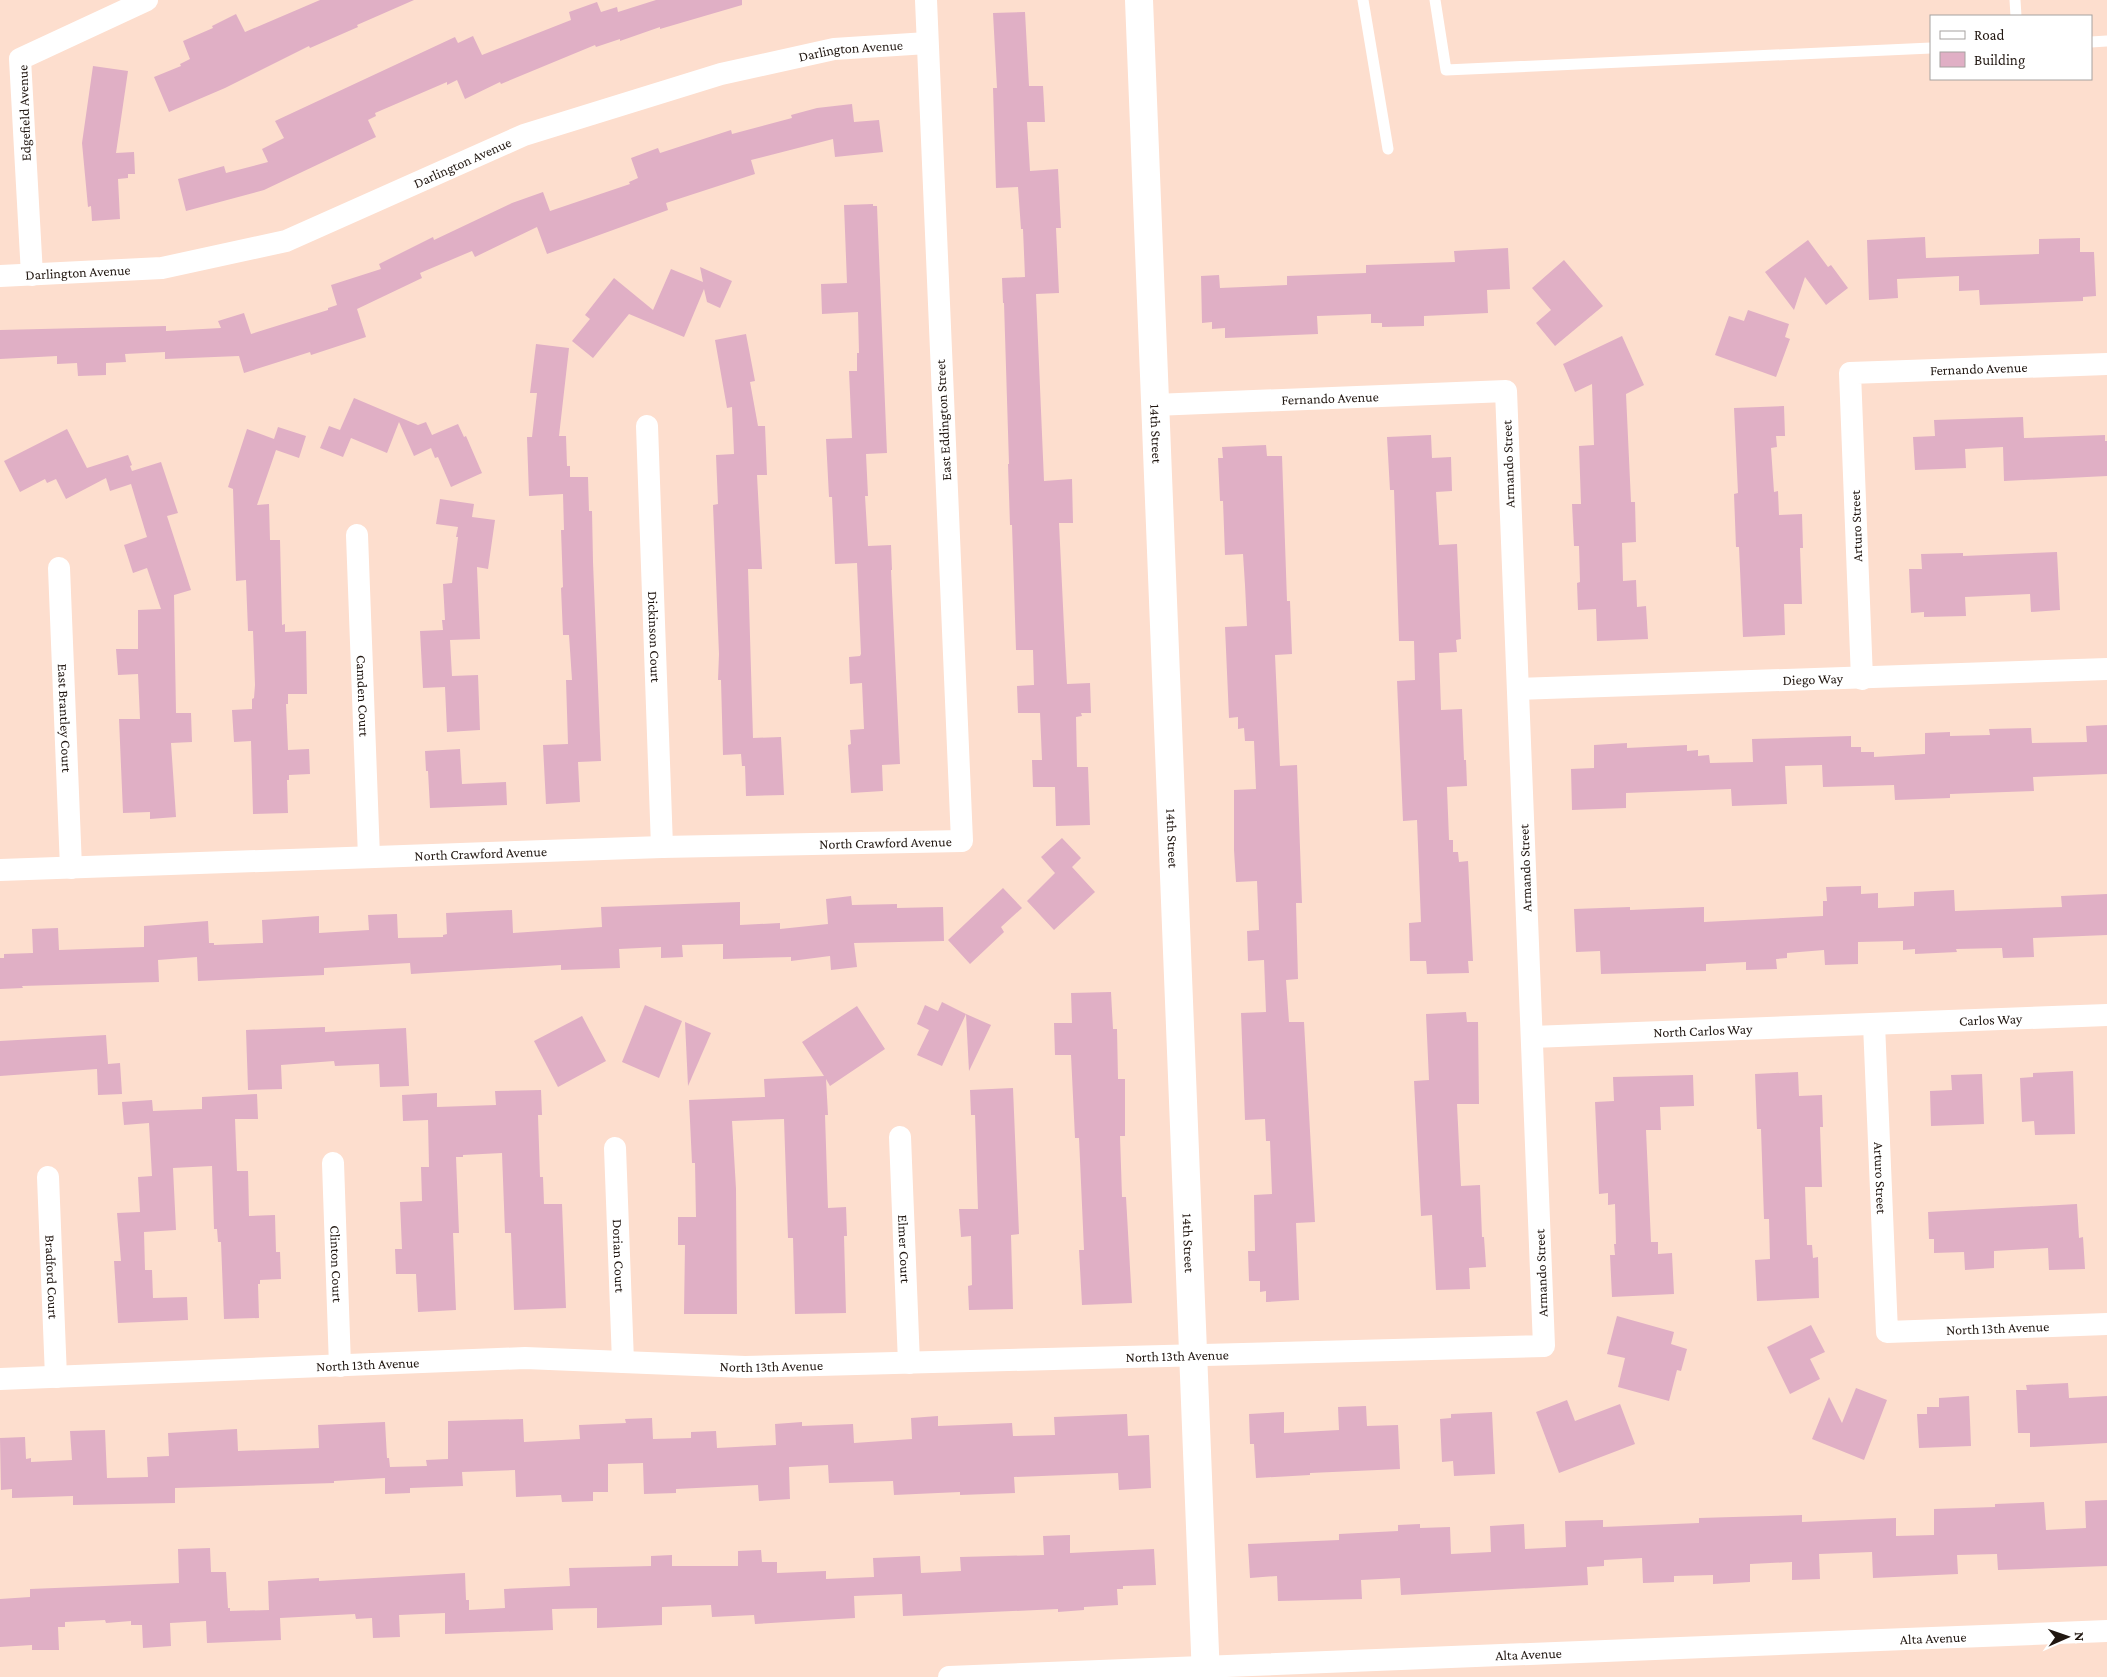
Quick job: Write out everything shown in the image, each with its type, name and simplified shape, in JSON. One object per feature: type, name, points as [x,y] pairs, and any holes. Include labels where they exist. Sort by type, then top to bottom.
[{"type":"street","name":"Edgefield Avenue","points":[[32,275],[20,59],[147,0]]},
{"type":"street","name":"East Eddington Street","points":[[926,0],[926,43],[962,841]]},
{"type":"street","name":"14th Street","points":[[1139,0],[1205,1672]]},
{"type":"street","name":"Darlington Avenue","points":[[0,276],[162,268],[286,240],[524,135],[721,74],[834,49],[926,43]]},
{"type":"street","name":"Fernando Avenue","points":[[1850,374],[2107,364]]},
{"type":"street","name":"Arturo Street","points":[[1850,374],[1862,679]]},
{"type":"street","name":"Fernando Avenue","points":[[1154,405],[1506,391]]},
{"type":"street","name":"Armando Street","points":[[1506,391],[1544,1346]]},
{"type":"street","name":"Dickinson Court","points":[[647,426],[662,848]]},
{"type":"street","name":"Camden Court","points":[[357,535],[369,857]]},
{"type":"street","name":"East Brantley Court","points":[[59,568],[71,868]]},
{"type":"street","name":"Diego Way","points":[[1518,689],[1862,679],[2107,669]]},
{"type":"street","name":"North Crawford Avenue","points":[[0,870],[662,848],[962,841]]},
{"type":"street","name":"Carlos Way","points":[[1874,1024],[2107,1014]]},
{"type":"street","name":"Arturo Street","points":[[1874,1024],[1887,1332]]},
{"type":"street","name":"North Carlos Way","points":[[1532,1037],[1874,1024]]},
{"type":"street","name":"Elmer Court","points":[[900,1137],[910,1363]]},
{"type":"street","name":"Dorian Court","points":[[615,1148],[623,1362]]},
{"type":"street","name":"Clinton Court","points":[[333,1163],[340,1366]]},
{"type":"street","name":"Bradford Court","points":[[48,1178],[56,1377]]},
{"type":"street","name":"North 13th Avenue","points":[[1887,1332],[2107,1324]]},
{"type":"street","name":"North 13th Avenue","points":[[0,1379],[525,1358],[745,1367],[1544,1346]]},
{"type":"street","name":"Alta Avenue","points":[[949,1677],[1205,1672],[2107,1631]]},
{"type":"lane","points":[[1363,0],[1388,149]]},
{"type":"lane","points":[[1435,0],[1446,70],[1930,48]]},
{"type":"lane","points":[[2016,0],[2016,15]]},
{"type":"lane","points":[[2092,42],[2107,41]]},
{"type":"building","points":[[320,0],[414,0],[357,25],[358,27],[310,48],[309,46],[225,88],[169,112],[154,77],[181,66],[180,64],[190,59],[183,41],[213,28],[212,26],[236,14],[245,32]]},
{"type":"building","points":[[656,0],[742,0],[742,5],[660,29],[660,27],[620,41],[620,39],[596,47],[595,45],[501,84],[500,82],[465,99],[457,80],[447,85],[447,82],[375,113],[376,116],[368,120],[376,137],[264,190],[186,211],[178,179],[224,166],[226,173],[268,162],[262,149],[284,138],[275,121],[455,37],[458,43],[473,36],[482,55],[571,20],[569,12],[597,2],[601,12],[617,7],[618,12]]},
{"type":"building","points":[[1025,12],[1029,86],[1043,86],[1045,122],[1027,122],[1030,171],[1058,169],[1061,228],[1056,228],[1059,293],[1036,294],[1044,481],[1072,479],[1073,523],[1059,523],[1064,627],[1067,684],[1090,683],[1091,713],[1081,713],[1082,716],[1076,717],[1077,767],[1088,767],[1090,825],[1056,826],[1055,787],[1033,787],[1032,760],[1042,760],[1040,713],[1018,713],[1017,686],[1034,685],[1033,650],[1016,650],[1002,278],[1025,277],[1023,229],[1021,229],[1018,187],[996,188],[993,88],[997,88],[993,13]]},
{"type":"building","points":[[93,66],[128,71],[116,153],[134,152],[135,174],[128,174],[128,178],[118,179],[120,219],[92,221],[91,206],[88,207],[82,143]]},
{"type":"building","points":[[852,104],[854,122],[879,120],[883,152],[835,157],[833,139],[751,160],[755,174],[666,203],[668,210],[547,254],[537,227],[475,257],[472,251],[420,273],[422,278],[357,309],[366,337],[311,355],[310,352],[244,373],[239,356],[165,359],[165,352],[125,354],[126,362],[106,363],[106,375],[78,376],[77,363],[57,364],[57,356],[0,359],[0,330],[166,326],[166,331],[221,328],[218,321],[244,313],[251,334],[328,310],[328,308],[337,305],[331,285],[381,269],[379,264],[433,237],[434,240],[512,203],[543,192],[550,211],[630,184],[629,182],[638,178],[631,158],[658,148],[660,153],[731,130],[732,134],[792,118],[791,115],[817,108]]},
{"type":"building","points":[[873,204],[873,206],[877,206],[887,453],[866,454],[868,496],[865,496],[868,546],[891,545],[900,764],[882,765],[883,791],[851,793],[848,745],[851,744],[850,730],[864,729],[862,683],[850,684],[849,657],[860,656],[861,654],[857,563],[835,564],[832,497],[829,497],[826,439],[852,438],[849,371],[857,371],[857,353],[859,353],[858,312],[822,314],[821,284],[847,283],[844,205]]},
{"type":"building","points":[[1925,237],[1926,258],[2039,254],[2039,239],[2080,238],[2080,252],[2094,252],[2096,296],[2083,297],[2083,301],[1980,305],[1979,290],[1959,291],[1959,276],[1897,279],[1898,298],[1869,300],[1867,240]]},
{"type":"building","points":[[1808,240],[1828,267],[1831,265],[1848,288],[1826,305],[1805,277],[1794,310],[1765,272]]},
{"type":"building","points":[[1508,248],[1510,289],[1487,290],[1488,313],[1424,316],[1424,326],[1382,327],[1382,323],[1371,323],[1371,314],[1317,316],[1318,334],[1225,338],[1225,328],[1212,329],[1212,322],[1202,323],[1201,276],[1219,275],[1220,288],[1287,285],[1287,276],[1366,273],[1366,265],[1455,262],[1454,251]]},
{"type":"building","points":[[1564,260],[1603,306],[1555,346],[1536,323],[1551,310],[1532,288]]},
{"type":"building","points":[[700,267],[732,281],[720,308],[707,302],[704,289],[684,337],[629,314],[593,358],[572,341],[590,319],[585,315],[614,278],[653,310],[671,269],[703,282]]},
{"type":"building","points":[[1748,310],[1789,324],[1785,337],[1790,339],[1776,377],[1715,355],[1729,316],[1744,321]]},
{"type":"building","points":[[746,334],[755,381],[750,382],[758,426],[765,426],[767,475],[757,475],[762,569],[748,569],[753,738],[781,737],[784,795],[746,796],[745,766],[742,766],[741,754],[723,755],[721,680],[718,680],[719,654],[713,505],[718,504],[716,455],[734,454],[732,407],[727,408],[715,340]]},
{"type":"building","points":[[1622,336],[1644,385],[1626,394],[1631,502],[1635,502],[1636,542],[1622,543],[1623,581],[1636,580],[1637,607],[1646,606],[1648,639],[1597,641],[1596,609],[1578,610],[1577,583],[1580,582],[1579,546],[1574,546],[1572,504],[1581,504],[1579,446],[1594,445],[1592,384],[1575,392],[1563,364]]},
{"type":"building","points":[[536,344],[569,348],[559,436],[566,436],[567,466],[570,466],[570,477],[588,477],[589,511],[592,511],[601,761],[578,762],[580,802],[546,804],[543,745],[568,744],[566,680],[572,680],[569,635],[563,635],[561,530],[564,530],[563,494],[529,496],[527,437],[532,437],[537,393],[530,393]]},
{"type":"building","points":[[354,398],[418,425],[426,422],[432,435],[458,424],[464,437],[466,436],[482,473],[451,487],[438,457],[435,458],[431,448],[414,456],[399,422],[387,453],[351,438],[343,457],[320,448],[329,426],[340,430]]},
{"type":"building","points":[[1784,406],[1785,436],[1776,436],[1777,447],[1771,448],[1774,492],[1778,491],[1779,515],[1802,514],[1803,548],[1800,548],[1802,604],[1784,604],[1785,635],[1743,637],[1739,547],[1736,547],[1734,494],[1738,493],[1734,408]]},
{"type":"building","points":[[2023,417],[2024,438],[2105,435],[2105,441],[2107,441],[2107,476],[2004,481],[2003,447],[1965,449],[1966,468],[1915,470],[1913,437],[1935,436],[1934,420]]},
{"type":"building","points":[[278,427],[306,436],[299,458],[276,450],[257,505],[269,504],[270,540],[280,540],[282,625],[285,624],[285,632],[306,631],[307,694],[288,694],[288,704],[286,704],[288,750],[309,749],[310,774],[289,775],[289,780],[287,780],[288,813],[253,814],[251,741],[234,742],[232,710],[252,709],[255,685],[253,631],[248,631],[246,580],[236,581],[233,489],[228,487],[247,429],[274,439]]},
{"type":"building","points":[[67,429],[87,468],[128,455],[132,471],[161,462],[178,513],[167,516],[191,590],[174,595],[176,713],[191,713],[192,742],[171,743],[176,817],[150,819],[150,812],[123,813],[119,719],[140,719],[138,674],[118,675],[116,649],[138,649],[138,610],[161,609],[147,568],[133,573],[124,545],[147,537],[131,484],[110,491],[106,478],[66,499],[56,479],[47,483],[45,479],[20,492],[4,461]]},
{"type":"building","points":[[1431,435],[1432,458],[1451,457],[1452,491],[1436,492],[1439,545],[1457,544],[1461,639],[1456,640],[1457,652],[1439,653],[1441,710],[1462,709],[1467,786],[1447,787],[1449,840],[1453,840],[1453,852],[1458,852],[1459,862],[1468,861],[1473,961],[1468,961],[1469,973],[1427,974],[1426,961],[1410,961],[1409,923],[1421,922],[1417,820],[1403,821],[1397,681],[1415,680],[1414,641],[1399,641],[1394,490],[1390,490],[1387,437]]},
{"type":"building","points":[[1266,445],[1267,456],[1282,456],[1287,601],[1290,601],[1292,654],[1275,655],[1280,766],[1297,765],[1302,903],[1296,903],[1298,979],[1286,980],[1289,1022],[1304,1022],[1315,1222],[1296,1223],[1299,1300],[1266,1302],[1266,1291],[1260,1292],[1260,1281],[1249,1281],[1248,1251],[1255,1251],[1254,1195],[1272,1194],[1270,1141],[1266,1141],[1265,1119],[1245,1120],[1241,1013],[1266,1012],[1264,960],[1248,961],[1247,931],[1259,930],[1257,881],[1236,882],[1234,850],[1234,790],[1256,789],[1254,741],[1245,741],[1244,728],[1238,729],[1238,717],[1229,718],[1225,627],[1247,626],[1243,554],[1225,555],[1223,501],[1220,501],[1218,458],[1223,458],[1222,447]]},
{"type":"building","points":[[440,499],[474,504],[472,517],[495,520],[488,569],[477,567],[480,639],[450,640],[452,676],[478,675],[480,730],[447,732],[445,687],[423,688],[420,631],[443,630],[442,620],[445,620],[443,584],[452,583],[458,537],[456,537],[458,527],[436,524]]},
{"type":"building","points":[[2057,552],[2060,610],[2031,612],[2030,594],[1965,597],[1966,616],[1924,617],[1924,612],[1911,613],[1909,569],[1922,569],[1921,554],[1963,553],[1963,556]]},
{"type":"building","points":[[2107,725],[2107,774],[2033,777],[2034,791],[1950,794],[1950,798],[1895,800],[1894,785],[1823,787],[1822,765],[1785,766],[1787,804],[1732,806],[1731,789],[1626,793],[1626,808],[1572,810],[1571,769],[1594,768],[1594,745],[1627,743],[1627,748],[1687,745],[1687,751],[1698,750],[1698,756],[1709,755],[1710,763],[1753,762],[1752,739],[1851,736],[1851,747],[1861,747],[1861,752],[1874,752],[1874,757],[1925,754],[1925,733],[1950,732],[1950,736],[1990,735],[1989,729],[2031,728],[2032,743],[2087,742],[2086,726]]},
{"type":"building","points":[[460,749],[462,784],[506,782],[507,805],[430,808],[425,751]]},
{"type":"building","points":[[1062,838],[1081,858],[1072,867],[1095,892],[1054,930],[1027,901],[1055,873],[1041,857]]},
{"type":"building","points":[[1861,886],[1861,894],[1878,893],[1878,908],[1914,906],[1914,892],[1954,890],[1955,911],[2062,907],[2061,896],[2107,894],[2107,935],[2033,938],[2034,957],[2003,958],[2002,948],[1956,949],[1957,952],[1915,954],[1915,949],[1903,950],[1903,941],[1858,942],[1858,964],[1825,965],[1824,950],[1787,953],[1787,958],[1776,959],[1777,969],[1746,970],[1746,962],[1706,964],[1706,971],[1601,974],[1600,951],[1576,952],[1574,909],[1630,907],[1630,910],[1704,907],[1704,922],[1823,916],[1823,901],[1827,901],[1826,887]]},
{"type":"building","points":[[1003,888],[1022,908],[1001,927],[1004,932],[970,964],[948,940]]},
{"type":"building","points":[[851,896],[852,905],[897,904],[897,908],[943,907],[944,941],[854,943],[857,967],[831,970],[830,956],[791,961],[791,957],[723,959],[723,944],[682,945],[683,957],[661,958],[661,947],[619,949],[620,968],[561,970],[561,965],[411,974],[410,963],[324,968],[324,975],[198,981],[197,957],[158,960],[159,982],[22,986],[23,988],[0,989],[0,958],[4,958],[4,954],[33,953],[32,929],[58,928],[59,950],[144,947],[144,926],[208,921],[209,943],[214,943],[214,945],[263,943],[262,920],[319,916],[319,933],[369,930],[368,915],[397,914],[398,938],[443,937],[443,935],[447,934],[446,913],[512,910],[513,933],[602,927],[601,907],[740,902],[740,925],[780,923],[780,929],[828,924],[826,899]]},
{"type":"building","points":[[1111,992],[1113,1029],[1117,1029],[1118,1079],[1125,1079],[1125,1136],[1120,1136],[1122,1197],[1126,1197],[1132,1303],[1082,1305],[1079,1250],[1084,1250],[1079,1138],[1075,1138],[1071,1055],[1055,1055],[1054,1023],[1072,1023],[1071,993]]},
{"type":"building","points":[[942,1002],[966,1014],[942,1066],[917,1055],[929,1030],[917,1024],[925,1005],[938,1011]]},
{"type":"building","points":[[645,1005],[682,1021],[659,1078],[622,1062]]},
{"type":"building","points":[[857,1006],[885,1049],[830,1086],[826,1079],[828,1115],[825,1115],[828,1208],[846,1207],[847,1236],[844,1236],[846,1313],[795,1314],[793,1238],[788,1238],[784,1119],[732,1121],[736,1189],[737,1314],[684,1314],[685,1245],[678,1245],[678,1217],[696,1217],[695,1163],[692,1163],[689,1100],[765,1097],[764,1079],[824,1076],[802,1042]]},
{"type":"building","points":[[1466,1012],[1467,1022],[1478,1022],[1479,1104],[1457,1104],[1461,1186],[1480,1185],[1482,1237],[1484,1237],[1486,1267],[1469,1268],[1470,1289],[1436,1290],[1432,1215],[1421,1216],[1414,1081],[1429,1080],[1426,1014]]},
{"type":"building","points":[[966,1014],[991,1025],[969,1071]]},
{"type":"building","points":[[582,1016],[606,1061],[558,1087],[534,1041]]},
{"type":"building","points":[[685,1022],[711,1033],[688,1086]]},
{"type":"building","points":[[325,1027],[325,1032],[406,1028],[409,1086],[380,1087],[379,1064],[335,1066],[334,1061],[281,1065],[282,1089],[248,1090],[246,1030]]},
{"type":"building","points":[[106,1035],[108,1064],[120,1063],[122,1094],[98,1095],[97,1069],[0,1076],[0,1041]]},
{"type":"building","points":[[2073,1071],[2075,1134],[2035,1135],[2034,1121],[2022,1122],[2020,1078],[2033,1077],[2033,1073]]},
{"type":"building","points":[[1798,1072],[1799,1096],[1822,1095],[1823,1127],[1820,1127],[1822,1187],[1805,1187],[1807,1245],[1812,1245],[1813,1258],[1818,1257],[1819,1298],[1757,1301],[1755,1260],[1770,1259],[1769,1219],[1764,1219],[1761,1129],[1757,1129],[1755,1074]]},
{"type":"building","points":[[1982,1074],[1984,1124],[1931,1126],[1930,1091],[1952,1090],[1951,1075]]},
{"type":"building","points":[[1693,1075],[1694,1106],[1660,1107],[1661,1130],[1646,1130],[1651,1242],[1658,1242],[1658,1254],[1672,1253],[1674,1294],[1612,1297],[1610,1255],[1615,1255],[1615,1204],[1608,1205],[1608,1193],[1599,1194],[1595,1102],[1614,1101],[1613,1077]]},
{"type":"building","points":[[1013,1088],[1019,1234],[1011,1235],[1013,1309],[969,1310],[968,1286],[972,1285],[971,1236],[961,1237],[959,1209],[978,1209],[975,1115],[971,1115],[970,1090]]},
{"type":"building","points":[[541,1090],[542,1115],[538,1115],[540,1177],[543,1177],[544,1204],[562,1204],[566,1308],[514,1310],[511,1233],[505,1233],[502,1153],[456,1157],[459,1233],[453,1233],[456,1310],[418,1312],[416,1274],[396,1274],[395,1249],[402,1249],[400,1202],[422,1201],[421,1167],[429,1167],[428,1120],[403,1121],[402,1095],[437,1093],[437,1107],[496,1105],[495,1091]]},
{"type":"building","points":[[257,1094],[258,1119],[235,1119],[237,1171],[248,1171],[249,1216],[275,1215],[276,1252],[280,1252],[281,1279],[260,1280],[260,1284],[258,1284],[259,1318],[224,1319],[221,1242],[218,1242],[217,1229],[214,1229],[212,1166],[173,1168],[176,1230],[144,1232],[145,1270],[152,1270],[153,1298],[187,1297],[188,1320],[118,1323],[114,1261],[121,1261],[117,1213],[140,1212],[138,1177],[152,1176],[149,1123],[124,1125],[122,1102],[152,1100],[153,1111],[202,1109],[202,1097]]},
{"type":"building","points":[[2077,1204],[2079,1238],[2083,1237],[2085,1269],[2049,1270],[2048,1248],[1994,1251],[1994,1268],[1965,1270],[1964,1252],[1934,1253],[1934,1239],[1929,1239],[1928,1212]]},
{"type":"building","points":[[1617,1316],[1674,1332],[1671,1344],[1687,1349],[1681,1371],[1677,1370],[1669,1401],[1618,1387],[1625,1358],[1607,1354]]},
{"type":"building","points":[[1811,1325],[1825,1352],[1810,1359],[1820,1379],[1790,1394],[1767,1347]]},
{"type":"building","points":[[2068,1383],[2069,1398],[2107,1396],[2107,1443],[2030,1447],[2030,1433],[2018,1433],[2016,1390],[2027,1390],[2026,1385]]},
{"type":"building","points":[[1856,1388],[1887,1400],[1864,1460],[1812,1439],[1829,1397],[1842,1423]]},
{"type":"building","points":[[1969,1396],[1971,1446],[1919,1448],[1917,1414],[1927,1414],[1927,1407],[1939,1407],[1939,1398]]},
{"type":"building","points":[[1567,1400],[1575,1421],[1620,1404],[1635,1444],[1559,1473],[1536,1412]]},
{"type":"building","points":[[1366,1406],[1367,1426],[1398,1425],[1400,1469],[1310,1473],[1310,1475],[1256,1478],[1254,1444],[1250,1444],[1249,1414],[1284,1412],[1284,1433],[1339,1430],[1338,1407]]},
{"type":"building","points":[[1492,1412],[1495,1474],[1454,1476],[1453,1461],[1442,1462],[1440,1419],[1451,1418],[1451,1414]]},
{"type":"building","points":[[1127,1414],[1128,1436],[1149,1435],[1151,1488],[1119,1490],[1118,1473],[1014,1477],[1015,1493],[960,1495],[960,1492],[894,1495],[893,1481],[829,1483],[828,1465],[789,1467],[790,1499],[759,1501],[758,1485],[676,1489],[676,1493],[644,1494],[643,1463],[608,1464],[608,1492],[593,1492],[593,1501],[562,1502],[561,1495],[516,1497],[515,1470],[462,1472],[463,1486],[410,1488],[410,1493],[385,1494],[385,1478],[334,1481],[334,1483],[175,1488],[175,1503],[73,1505],[73,1496],[12,1498],[12,1489],[1,1490],[0,1438],[25,1437],[26,1459],[31,1458],[31,1462],[72,1460],[70,1431],[105,1430],[107,1478],[148,1477],[147,1457],[169,1456],[168,1433],[237,1429],[238,1451],[319,1448],[318,1425],[385,1422],[387,1458],[389,1458],[390,1467],[427,1466],[426,1460],[448,1459],[448,1421],[523,1419],[524,1442],[580,1439],[579,1425],[626,1423],[625,1419],[652,1418],[653,1439],[691,1438],[691,1432],[716,1431],[717,1448],[776,1445],[775,1424],[802,1422],[802,1426],[853,1424],[854,1443],[912,1439],[911,1418],[938,1416],[938,1426],[1012,1423],[1013,1436],[1055,1435],[1054,1417]]},
{"type":"building","points":[[2107,1500],[2107,1566],[1998,1570],[1997,1554],[1957,1555],[1958,1574],[1873,1578],[1872,1552],[1819,1554],[1820,1579],[1792,1580],[1792,1562],[1750,1564],[1750,1582],[1713,1584],[1713,1575],[1674,1576],[1674,1582],[1643,1583],[1642,1558],[1604,1560],[1604,1566],[1587,1567],[1588,1585],[1401,1595],[1400,1578],[1361,1580],[1362,1599],[1278,1601],[1277,1576],[1250,1578],[1248,1544],[1339,1540],[1339,1534],[1398,1531],[1398,1525],[1420,1524],[1420,1528],[1450,1527],[1451,1554],[1491,1552],[1490,1526],[1524,1524],[1525,1549],[1566,1547],[1565,1521],[1603,1520],[1603,1527],[1699,1523],[1699,1518],[1802,1515],[1802,1522],[1896,1518],[1896,1536],[1934,1535],[1934,1509],[1995,1507],[1995,1504],[2044,1502],[2046,1530],[2086,1528],[2085,1501]]},
{"type":"building","points":[[1070,1535],[1070,1553],[1154,1549],[1156,1585],[1123,1586],[1123,1589],[1117,1589],[1118,1605],[1084,1607],[1084,1610],[1058,1612],[1058,1609],[903,1616],[902,1594],[854,1596],[855,1618],[755,1624],[754,1615],[712,1617],[711,1605],[662,1607],[662,1625],[597,1628],[597,1608],[552,1609],[553,1630],[445,1634],[445,1613],[399,1615],[400,1637],[373,1638],[372,1618],[356,1619],[355,1614],[280,1618],[281,1640],[207,1643],[206,1621],[170,1623],[171,1646],[143,1648],[142,1625],[131,1625],[131,1621],[106,1623],[105,1620],[65,1622],[65,1627],[58,1627],[59,1650],[32,1650],[32,1645],[0,1647],[0,1599],[30,1597],[30,1589],[179,1583],[178,1549],[210,1548],[211,1572],[226,1572],[228,1608],[230,1608],[230,1611],[269,1610],[268,1581],[319,1578],[319,1581],[465,1573],[466,1600],[469,1600],[469,1610],[505,1608],[504,1589],[570,1586],[569,1568],[651,1566],[651,1556],[672,1555],[672,1566],[738,1566],[738,1551],[761,1550],[762,1562],[777,1562],[777,1573],[826,1571],[826,1579],[874,1577],[873,1558],[920,1556],[921,1573],[961,1571],[960,1557],[1044,1555],[1043,1536]]}]
